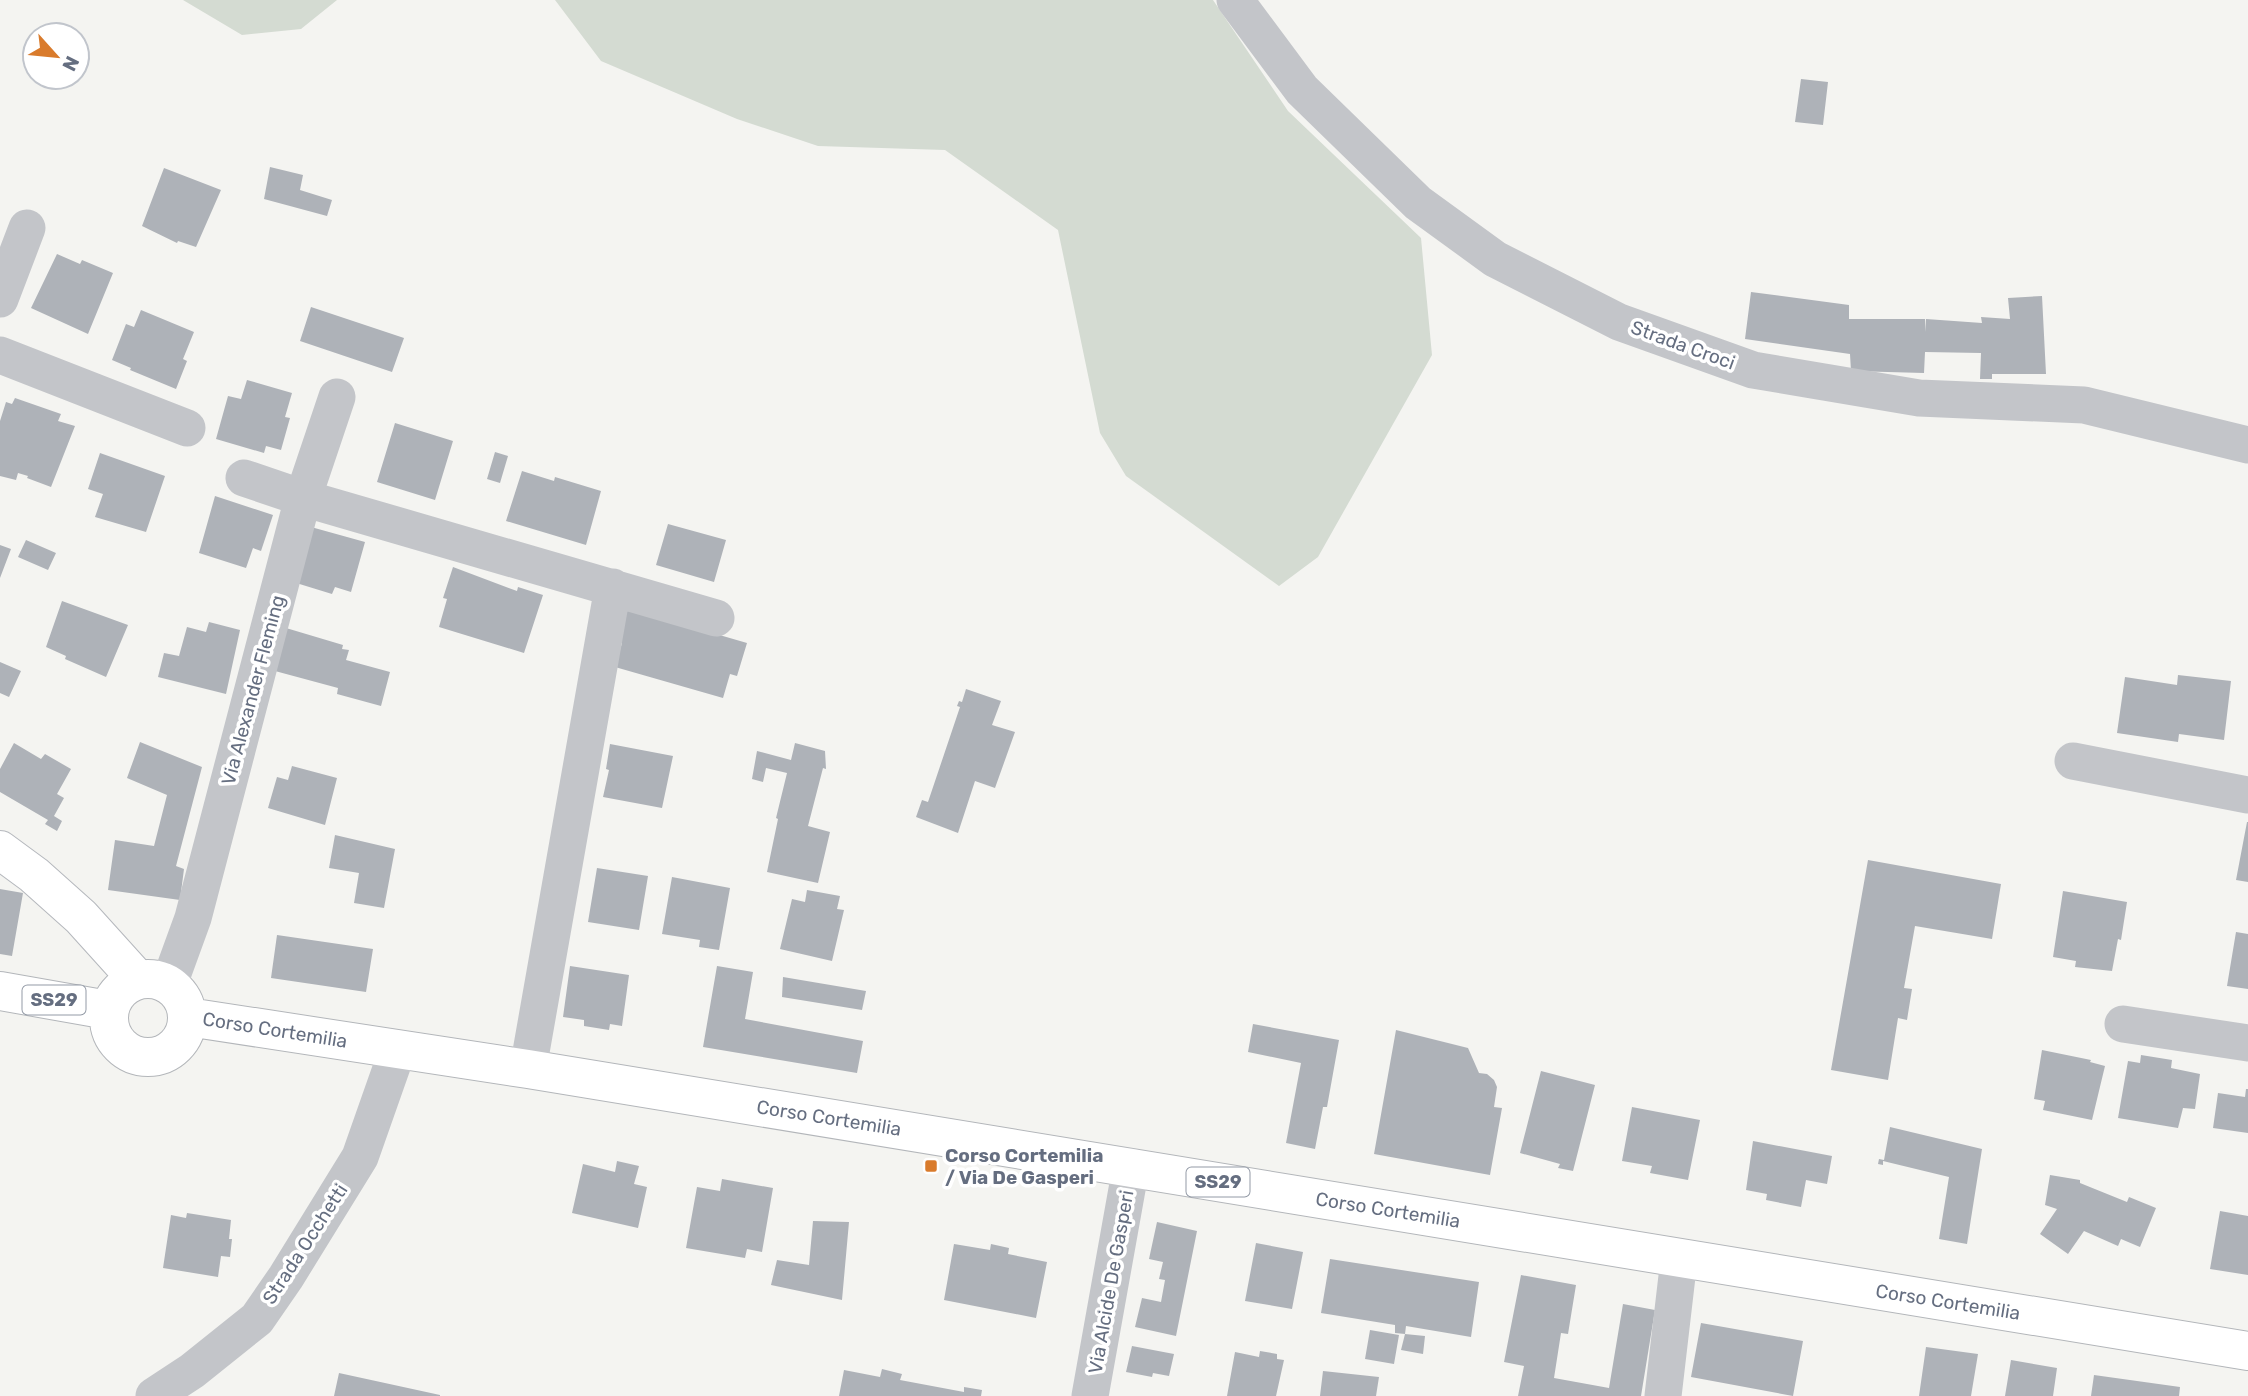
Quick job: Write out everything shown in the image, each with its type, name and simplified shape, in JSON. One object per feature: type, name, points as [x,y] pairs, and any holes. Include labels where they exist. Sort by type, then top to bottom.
[{"type":"main road","points":[[0,850],[34,876],[153,981],[184,1001],[188,1017],[183,1036],[171,1050],[146,1058],[133,1055],[114,1040],[110,1031],[108,1010],[113,998],[128,983],[153,981]]},
{"type":"main road","name":"SS29","points":[[0,991],[108,1010]]},
{"type":"main road","name":"Corso Cortemilia","points":[[188,1017],[528,1069],[2248,1351]]},
{"type":"street","name":"Strada Croci","points":[[1235,0],[1302,90],[1418,203],[1495,259],[1619,322],[1753,370],[1919,398],[2084,405],[2248,445]]},
{"type":"street","points":[[0,299],[27,228]]},
{"type":"street","points":[[0,355],[187,428]]},
{"type":"street","name":"Via Alexander Fleming","points":[[153,981],[193,918],[303,498],[337,397]]},
{"type":"street","points":[[244,478],[303,498],[716,618]]},
{"type":"street","points":[[528,1069],[613,587]]},
{"type":"street","points":[[2073,761],[2248,795]]},
{"type":"street","points":[[2123,1024],[2248,1043]]},
{"type":"street","name":"Strada Occhetti","points":[[154,1396],[192,1371],[257,1319],[360,1157],[398,1049]]},
{"type":"street","name":"Via Alcide De Gasperi","points":[[1090,1396],[1131,1167]]},
{"type":"street","points":[[1663,1396],[1679,1258]]},
{"type":"shaded area","points":[[183,0],[337,0],[301,29],[242,35]]},
{"type":"shaded area","points":[[555,0],[1213,0],[1288,111],[1421,238],[1432,355],[1318,557],[1279,586],[1126,476],[1100,433],[1058,230],[945,150],[818,146],[737,119],[601,61]]},
{"type":"building","points":[[1801,79],[1828,82],[1823,125],[1795,122]]},
{"type":"building","points":[[270,167],[303,175],[300,190],[332,200],[327,216],[264,199]]},
{"type":"building","points":[[164,168],[221,190],[196,247],[178,241],[177,243],[142,226]]},
{"type":"building","points":[[57,254],[80,264],[82,260],[113,273],[88,334],[31,308]]},
{"type":"building","points":[[1751,292],[1849,305],[1849,319],[1925,319],[1925,332],[1926,319],[1982,323],[1981,317],[2010,319],[2008,298],[2042,296],[2046,374],[1992,374],[1992,379],[1980,379],[1981,353],[1925,352],[1924,373],[1851,371],[1850,354],[1745,339]]},
{"type":"building","points":[[311,307],[404,338],[392,372],[300,341]]},
{"type":"building","points":[[141,310],[194,332],[183,359],[187,361],[176,389],[112,360],[126,324],[134,327]]},
{"type":"building","points":[[247,380],[292,393],[285,417],[290,418],[281,450],[266,446],[264,453],[216,439],[228,396],[241,399]]},
{"type":"building","points":[[15,398],[61,414],[58,421],[75,426],[51,487],[18,473],[16,480],[0,476],[0,421],[6,402],[12,404]]},
{"type":"building","points":[[395,423],[453,441],[435,500],[377,482]]},
{"type":"building","points":[[495,452],[508,456],[500,483],[487,479]]},
{"type":"building","points":[[100,453],[165,476],[146,532],[95,517],[103,494],[88,489]]},
{"type":"building","points":[[522,471],[554,481],[555,477],[601,491],[586,545],[506,521]]},
{"type":"building","points":[[215,496],[273,515],[261,551],[253,548],[246,568],[199,553]]},
{"type":"building","points":[[668,524],[726,540],[714,582],[656,565]]},
{"type":"building","points":[[311,527],[365,542],[351,592],[335,587],[332,594],[293,582]]},
{"type":"building","points":[[26,540],[56,553],[48,570],[18,557]]},
{"type":"building","points":[[0,545],[11,549],[0,578]]},
{"type":"building","points":[[453,567],[517,591],[518,587],[543,595],[524,653],[439,627],[447,599],[443,598]]},
{"type":"building","points":[[62,601],[128,625],[106,677],[65,659],[66,656],[46,647]]},
{"type":"building","points":[[623,607],[747,643],[737,676],[730,674],[723,698],[615,667],[622,643],[613,640]]},
{"type":"building","points":[[209,622],[240,630],[226,694],[158,677],[164,653],[179,656],[187,627],[206,632]]},
{"type":"building","points":[[286,628],[343,645],[342,649],[349,650],[346,660],[390,672],[381,706],[337,694],[338,688],[275,671]]},
{"type":"building","points":[[0,662],[21,671],[9,697],[0,693]]},
{"type":"building","points":[[2178,675],[2231,681],[2224,740],[2179,734],[2178,742],[2117,733],[2125,677],[2177,685]]},
{"type":"building","points":[[966,689],[1001,701],[992,725],[1015,732],[995,788],[975,781],[958,833],[916,817],[922,800],[928,802],[960,707],[957,706],[959,701],[962,702]]},
{"type":"building","points":[[140,742],[202,767],[176,866],[184,869],[180,900],[108,890],[115,840],[154,846],[167,795],[127,778]]},
{"type":"building","points":[[14,743],[41,759],[45,754],[71,769],[57,794],[64,798],[54,816],[62,821],[57,831],[45,824],[48,820],[0,792],[0,769]]},
{"type":"building","points":[[795,743],[825,751],[826,769],[823,768],[808,826],[830,832],[818,883],[767,872],[787,773],[766,768],[763,782],[752,779],[757,751],[791,760]]},
{"type":"building","points":[[610,744],[673,756],[662,808],[603,797],[609,770],[606,769]]},
{"type":"building","points":[[292,766],[337,778],[325,825],[268,808],[277,777],[288,780]]},
{"type":"building","points":[[2248,822],[2248,882],[2236,880]]},
{"type":"building","points":[[335,835],[395,849],[384,908],[354,903],[359,873],[329,868]]},
{"type":"building","points":[[1868,860],[2001,884],[1992,939],[1915,926],[1904,988],[1912,989],[1907,1020],[1898,1018],[1888,1080],[1831,1070]]},
{"type":"building","points":[[597,868],[648,876],[639,930],[588,922]]},
{"type":"building","points":[[672,877],[730,888],[719,950],[699,947],[700,940],[662,934]]},
{"type":"building","points":[[0,889],[23,893],[12,956],[0,954]]},
{"type":"building","points":[[807,890],[840,896],[837,909],[844,910],[832,961],[780,949],[792,899],[805,902]]},
{"type":"building","points":[[2063,891],[2127,902],[2121,940],[2118,939],[2112,971],[2075,967],[2076,961],[2053,957]]},
{"type":"building","points":[[2236,932],[2248,934],[2248,989],[2227,986]]},
{"type":"building","points":[[277,935],[373,949],[366,992],[271,978]]},
{"type":"building","points":[[570,966],[629,975],[622,1026],[610,1024],[609,1030],[584,1026],[584,1020],[563,1017]]},
{"type":"building","points":[[717,966],[753,972],[745,1019],[863,1041],[857,1073],[703,1047]]},
{"type":"building","points":[[783,977],[866,991],[862,1010],[782,997]]},
{"type":"building","points":[[1253,1024],[1339,1040],[1327,1107],[1323,1107],[1315,1149],[1286,1143],[1301,1063],[1248,1052]]},
{"type":"building","points":[[1396,1030],[1468,1048],[1479,1073],[1487,1074],[1494,1080],[1497,1087],[1494,1107],[1502,1108],[1490,1175],[1374,1154]]},
{"type":"building","points":[[2042,1050],[2091,1060],[2090,1062],[2105,1066],[2092,1120],[2043,1110],[2045,1101],[2034,1099]]},
{"type":"building","points":[[2141,1055],[2172,1060],[2171,1068],[2200,1074],[2195,1109],[2183,1108],[2178,1128],[2118,1118],[2128,1061],[2140,1063]]},
{"type":"building","points":[[1541,1071],[1595,1085],[1573,1171],[1558,1168],[1560,1164],[1520,1153]]},
{"type":"building","points":[[2246,1089],[2248,1133],[2213,1128],[2218,1093],[2245,1097]]},
{"type":"building","points":[[1632,1107],[1700,1120],[1688,1180],[1650,1173],[1652,1166],[1622,1161]]},
{"type":"building","points":[[1890,1127],[1982,1149],[1967,1244],[1939,1239],[1949,1177],[1883,1161],[1883,1165],[1878,1164],[1879,1159],[1884,1160]]},
{"type":"building","points":[[1753,1141],[1832,1156],[1827,1184],[1806,1180],[1801,1207],[1766,1200],[1767,1194],[1746,1190]]},
{"type":"building","points":[[617,1161],[639,1166],[634,1184],[647,1187],[638,1228],[572,1213],[583,1164],[615,1172]]},
{"type":"building","points":[[2050,1175],[2080,1180],[2080,1183],[2127,1202],[2129,1197],[2156,1208],[2140,1247],[2121,1239],[2118,1246],[2084,1231],[2068,1254],[2040,1234],[2057,1209],[2045,1205]]},
{"type":"building","points":[[722,1179],[773,1188],[762,1252],[747,1249],[745,1258],[686,1248],[697,1187],[720,1191]]},
{"type":"building","points":[[2220,1211],[2248,1216],[2248,1275],[2210,1269]]},
{"type":"building","points":[[187,1213],[231,1220],[230,1257],[221,1256],[218,1277],[163,1268],[171,1215],[186,1218]]},
{"type":"building","points":[[813,1221],[849,1222],[842,1300],[771,1285],[777,1260],[809,1265]]},
{"type":"building","points":[[1157,1222],[1197,1231],[1176,1336],[1135,1327],[1142,1298],[1161,1302],[1165,1280],[1159,1279],[1163,1262],[1149,1259]]},
{"type":"building","points":[[1256,1243],[1303,1252],[1292,1309],[1245,1301]]},
{"type":"building","points":[[954,1244],[990,1250],[991,1244],[1009,1248],[1008,1254],[1047,1262],[1036,1318],[944,1300]]},
{"type":"building","points":[[1330,1259],[1479,1282],[1471,1337],[1406,1326],[1405,1334],[1395,1333],[1395,1325],[1321,1313]]},
{"type":"building","points":[[1521,1275],[1576,1285],[1568,1334],[1561,1333],[1554,1378],[1609,1388],[1623,1304],[1655,1310],[1641,1396],[1518,1396],[1524,1366],[1504,1362]]},
{"type":"building","points":[[1701,1323],[1803,1341],[1793,1396],[1691,1377]]},
{"type":"building","points":[[1370,1330],[1399,1335],[1394,1364],[1365,1359]]},
{"type":"building","points":[[1405,1334],[1425,1336],[1423,1354],[1401,1350]]},
{"type":"building","points":[[1132,1346],[1174,1354],[1169,1376],[1153,1373],[1152,1377],[1126,1372]]},
{"type":"building","points":[[1926,1347],[1978,1354],[1971,1396],[1919,1396]]},
{"type":"building","points":[[1260,1351],[1277,1354],[1277,1359],[1284,1360],[1276,1396],[1227,1396],[1235,1352],[1259,1357]]},
{"type":"building","points":[[2011,1360],[2057,1368],[2053,1396],[2005,1396]]},
{"type":"building","points":[[882,1369],[902,1374],[900,1380],[964,1392],[964,1387],[982,1390],[981,1396],[839,1396],[844,1370],[880,1377]]},
{"type":"building","points":[[1323,1371],[1379,1377],[1376,1396],[1320,1396]]},
{"type":"building","points":[[339,1373],[440,1395],[440,1396],[334,1396]]},
{"type":"building","points":[[2094,1375],[2180,1387],[2179,1396],[2091,1396]]},
{"type":"place","name":"Corso Cortemilia / Via De Gasperi","points":[[931,1166]]}]
